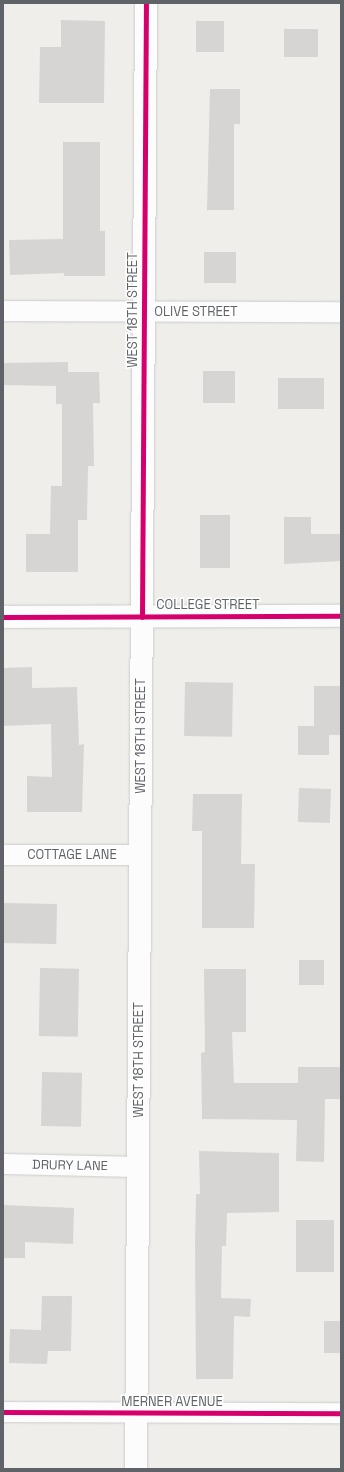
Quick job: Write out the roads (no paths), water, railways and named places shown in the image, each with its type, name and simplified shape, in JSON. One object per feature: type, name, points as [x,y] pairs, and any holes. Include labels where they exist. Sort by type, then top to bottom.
[{"type":"main road","name":"WEST 18TH STREET","points":[[136,1469],[146,3]]},
{"type":"main road","name":"COLLEGE STREET","points":[[3,617],[341,616]]},
{"type":"street","name":"OLIVE STREET","points":[[3,311],[341,312]]},
{"type":"street","name":"COTTAGE LANE","points":[[3,855],[140,855]]},
{"type":"street","name":"DRURY LANE","points":[[3,1164],[138,1167]]},
{"type":"street","name":"MERNER AVENUE","points":[[3,1412],[341,1413]]}]
